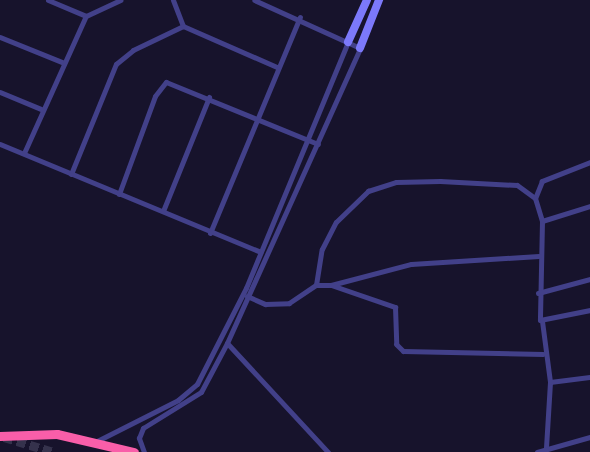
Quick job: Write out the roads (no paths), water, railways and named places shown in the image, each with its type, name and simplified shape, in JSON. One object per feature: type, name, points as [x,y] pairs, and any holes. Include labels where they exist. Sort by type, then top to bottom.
[{"type":"highway","points":[[0,436],[57,434],[134,452]]},
{"type":"main road","points":[[348,42],[367,0]]},
{"type":"main road","points":[[360,48],[379,0]]},
{"type":"street","points":[[48,0],[86,16]]},
{"type":"street","points":[[24,153],[62,62],[86,16],[121,0]]},
{"type":"street","points":[[173,0],[183,26],[277,67]]},
{"type":"street","points":[[94,442],[178,400],[197,384],[267,255],[360,48],[300,17],[254,0]]},
{"type":"street","points":[[210,233],[277,67],[300,17]]},
{"type":"street","points":[[71,174],[122,56],[183,26]]},
{"type":"street","points":[[0,37],[62,62]]},
{"type":"street","points":[[144,452],[139,438],[146,424],[184,406],[201,392],[228,343],[261,252],[348,42]]},
{"type":"street","points":[[119,194],[160,87],[173,82],[318,144]]},
{"type":"street","points":[[0,92],[41,109]]},
{"type":"street","points":[[163,211],[209,97]]},
{"type":"street","points":[[0,144],[267,255]]},
{"type":"street","points":[[535,198],[542,181],[590,162]]},
{"type":"street","points":[[316,285],[322,249],[336,222],[368,191],[396,182],[440,181],[517,185],[535,198],[542,221],[538,293],[543,354],[550,382],[546,448]]},
{"type":"street","points":[[542,221],[590,206]]},
{"type":"street","points":[[246,295],[265,304],[289,303],[316,285],[331,285],[411,264],[539,256]]},
{"type":"street","points":[[538,293],[590,279]]},
{"type":"street","points":[[331,285],[395,308],[396,344],[403,351],[543,354]]},
{"type":"street","points":[[542,321],[590,310]]},
{"type":"street","points":[[228,343],[328,452]]},
{"type":"street","points":[[550,382],[590,377]]},
{"type":"street","points":[[178,400],[184,406]]},
{"type":"street","points":[[537,452],[590,437],[590,433]]},
{"type":"tunnel","points":[[4,437],[53,452]]}]
